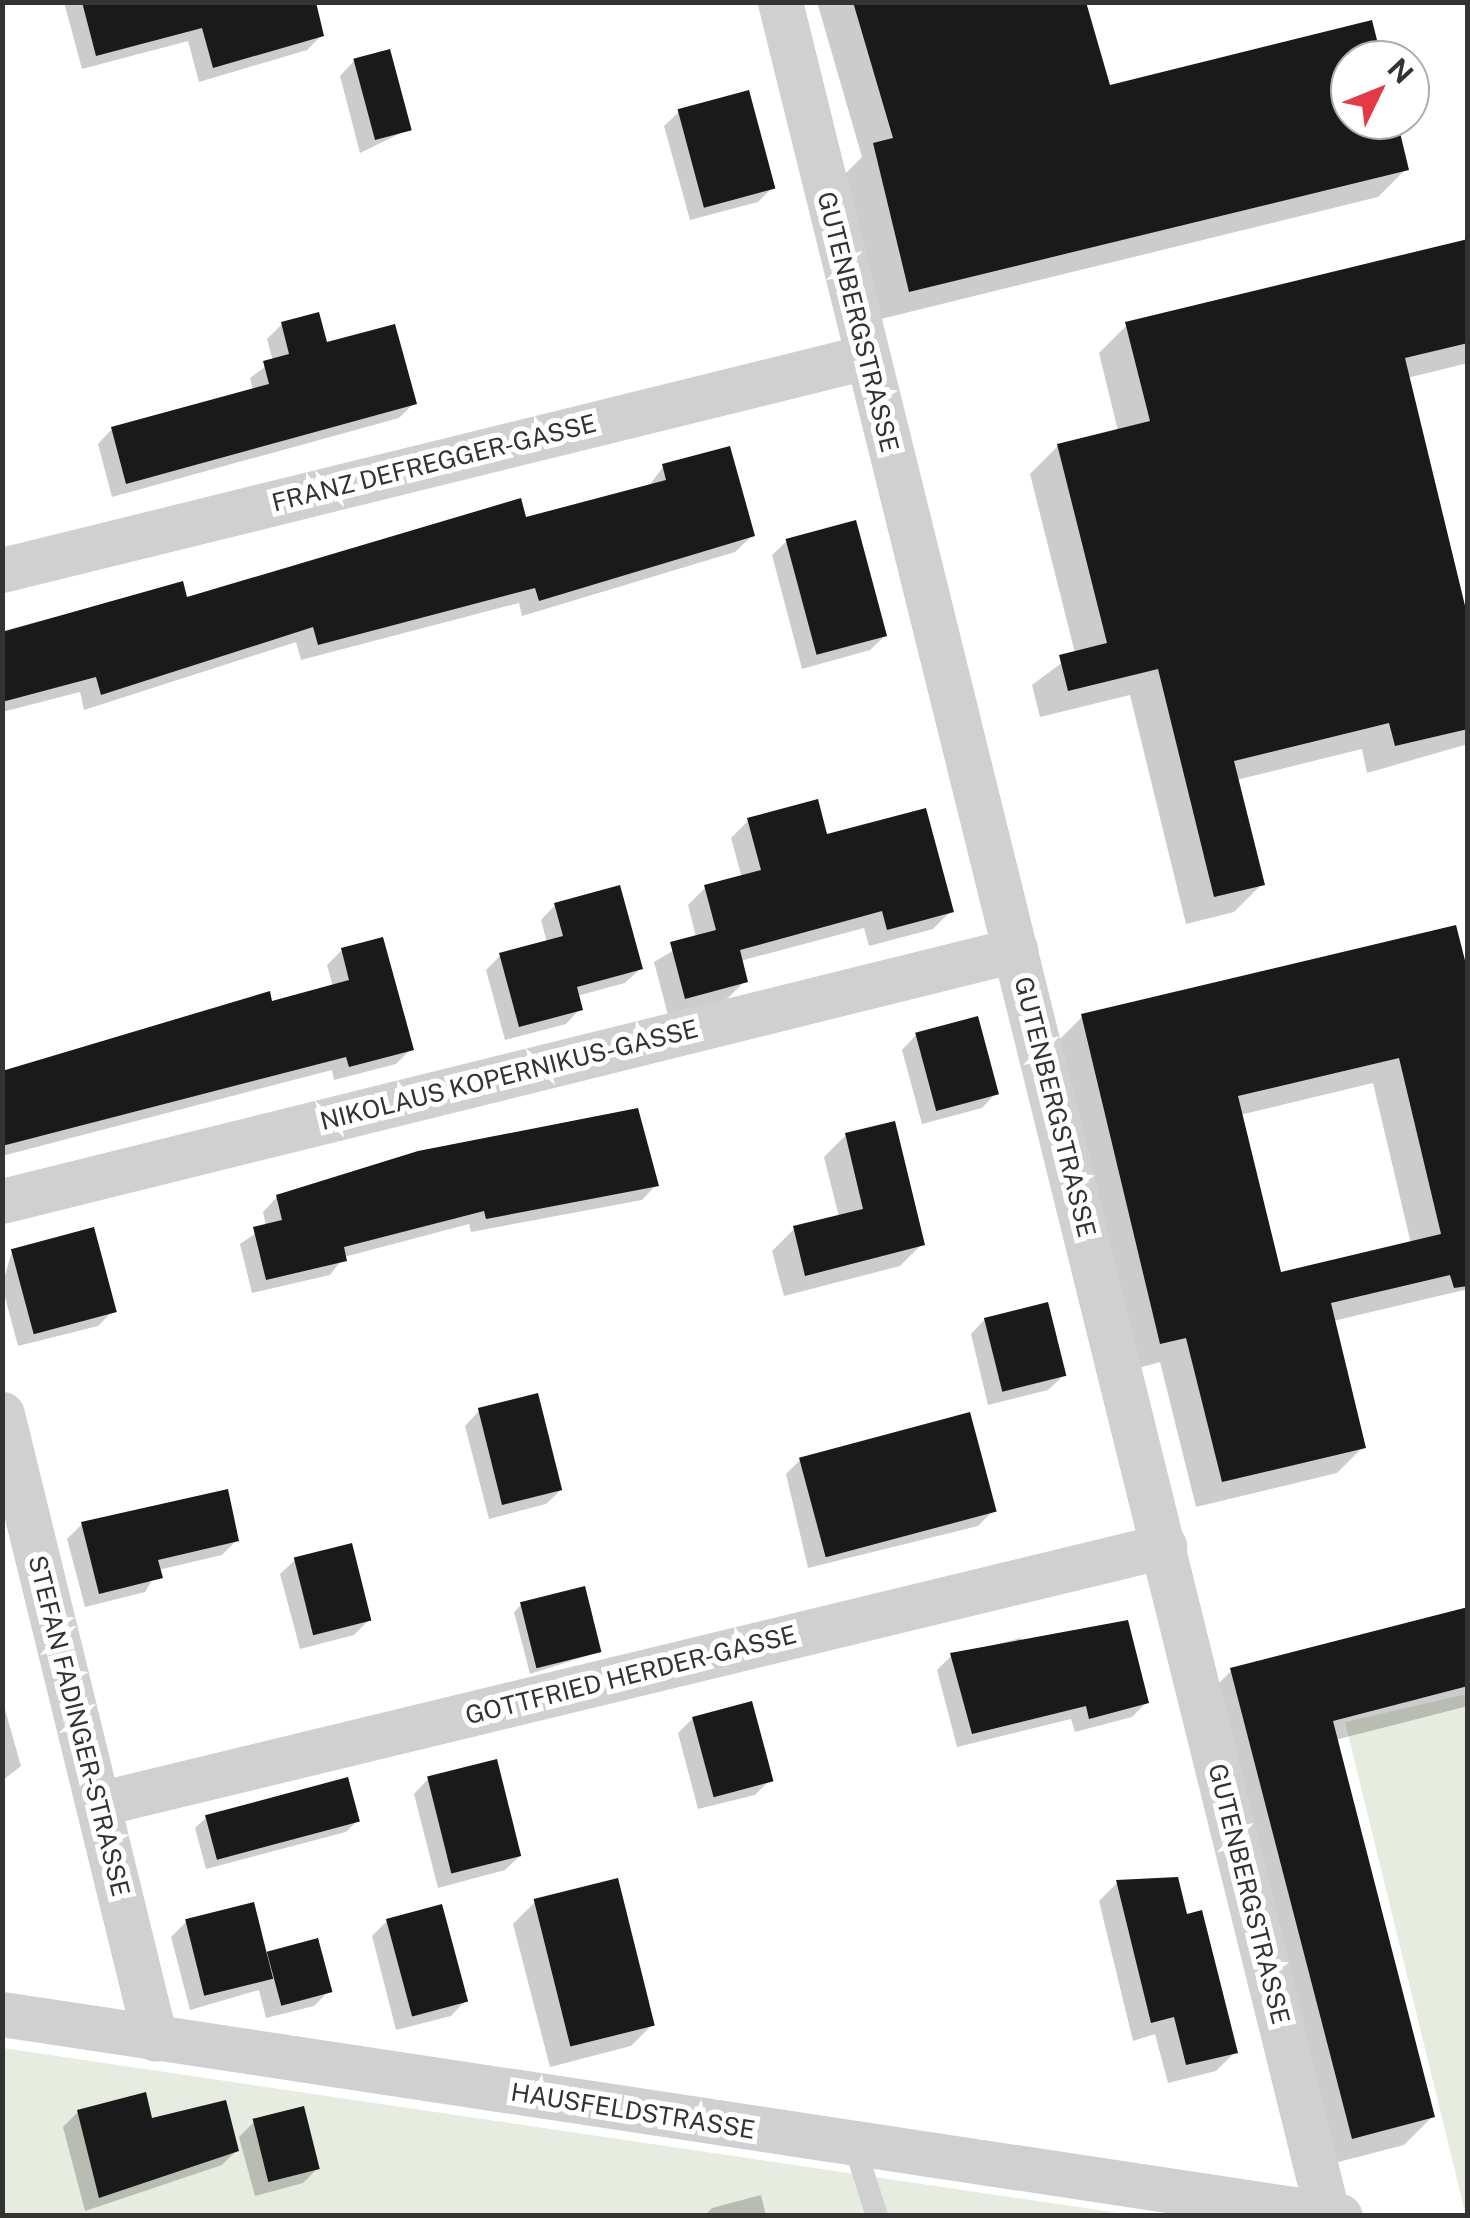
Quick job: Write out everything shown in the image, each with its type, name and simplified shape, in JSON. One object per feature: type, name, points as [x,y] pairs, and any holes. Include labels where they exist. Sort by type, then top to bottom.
[{"type":"street","name":"GUTENBERGSTRASSE","points":[[780,2],[1333,2214]]},
{"type":"street","name":"FRANZ DEFREGGER-GASSE","points":[[2,570],[866,357]]},
{"type":"street","name":"NIKOLAUS KOPERNIKUS-GASSE","points":[[2,1201],[1016,950]]},
{"type":"street","name":"STEFAN FADINGER-STRASSE","points":[[2,1414],[156,2039]]},
{"type":"street","name":"GOTTFRIED HERDER-GASSE","points":[[98,1804],[1164,1546]]},
{"type":"street","name":"HAUSFELDSTRASSE","points":[[2,2014],[1265,2210],[1333,2214]]},
{"type":"lane","points":[[854,2144],[877,2216]]},
{"type":"shaded area","points":[[1467,1694],[1468,2215],[1466,2216],[1345,1722]]},
{"type":"shaded area","points":[[3,2048],[1132,2215],[3,2215]]},
{"type":"building","points":[[82,2],[316,2],[324,36],[213,68],[202,28],[96,56]]},
{"type":"building","points":[[853,2],[1086,2],[1110,85],[1372,20],[1377,40],[1330,40],[1330,140],[1402,140],[1409,170],[909,292],[873,143],[893,138]]},
{"type":"building","points":[[390,49],[412,130],[375,140],[353,59]]},
{"type":"building","points":[[749,90],[775,189],[704,208],[678,109]]},
{"type":"building","points":[[1468,239],[1468,343],[1405,358],[1468,618],[1468,729],[1395,746],[1389,723],[1234,761],[1265,885],[1214,897],[1158,669],[1068,691],[1059,655],[1107,643],[1057,444],[1150,421],[1125,322]]},
{"type":"building","points":[[319,312],[327,342],[395,324],[417,404],[126,484],[111,427],[269,384],[263,361],[289,354],[281,322]]},
{"type":"building","points":[[730,446],[755,536],[539,601],[535,588],[318,645],[313,627],[101,695],[96,677],[2,702],[2,632],[183,581],[187,597],[521,498],[526,517],[666,480],[662,464]]},
{"type":"building","points":[[856,520],[887,636],[817,655],[785,539]]},
{"type":"building","points":[[818,799],[827,834],[926,808],[954,912],[887,930],[882,911],[740,950],[748,982],[685,999],[670,942],[716,930],[704,885],[761,870],[747,818]]},
{"type":"building","points":[[620,885],[643,969],[577,987],[583,1010],[519,1027],[499,953],[563,936],[554,903]]},
{"type":"building","points":[[1456,925],[1468,972],[1468,1286],[1454,1288],[1450,1275],[1331,1303],[1366,1448],[1222,1482],[1186,1338],[1160,1344],[1081,1014]],"holes":[[[1399,1058],[1441,1234],[1281,1272],[1238,1096]]]},
{"type":"building","points":[[383,937],[414,1050],[349,1067],[346,1057],[2,1146],[2,1071],[270,991],[272,1001],[349,980],[341,948]]},
{"type":"building","points":[[978,1016],[999,1094],[936,1111],[915,1033]]},
{"type":"building","points":[[638,1108],[659,1186],[486,1219],[484,1211],[344,1247],[347,1261],[266,1280],[253,1227],[282,1220],[276,1195],[418,1151]]},
{"type":"building","points":[[895,1121],[925,1245],[805,1276],[793,1226],[863,1209],[845,1133]]},
{"type":"building","points":[[94,1227],[117,1312],[34,1334],[11,1249]]},
{"type":"building","points":[[1048,1302],[1066,1376],[1002,1392],[984,1318]]},
{"type":"building","points":[[538,1393],[562,1490],[502,1505],[478,1408]]},
{"type":"building","points":[[970,1412],[997,1511],[826,1557],[799,1458]]},
{"type":"building","points":[[228,1489],[239,1541],[158,1560],[163,1578],[99,1594],[81,1522]]},
{"type":"building","points":[[352,1543],[371,1621],[313,1635],[294,1558]]},
{"type":"building","points":[[585,1586],[601,1652],[536,1668],[520,1602]]},
{"type":"building","points":[[1468,1607],[1468,1686],[1333,1721],[1435,2117],[1352,2139],[1230,1668]]},
{"type":"building","points":[[1128,1620],[1149,1703],[1089,1719],[1086,1706],[972,1734],[950,1653]]},
{"type":"building","points":[[752,1701],[773,1781],[714,1797],[692,1717]]},
{"type":"building","points":[[497,1759],[521,1856],[451,1873],[427,1776]]},
{"type":"building","points":[[348,1777],[360,1821],[217,1860],[205,1815]]},
{"type":"building","points":[[1178,1877],[1187,1914],[1202,1910],[1238,2053],[1186,2065],[1174,2017],[1151,2023],[1116,1880]]},
{"type":"building","points":[[618,1878],[655,2025],[570,2047],[534,1899]]},
{"type":"building","points":[[254,1902],[273,1979],[204,1996],[185,1919]]},
{"type":"building","points":[[442,1904],[468,2002],[412,2017],[386,1919]]},
{"type":"building","points":[[318,1938],[332,1992],[281,2006],[267,1952]]},
{"type":"building","points":[[146,2092],[152,2118],[226,2100],[239,2151],[99,2198],[77,2110]]},
{"type":"building","points":[[304,2106],[320,2169],[268,2182],[253,2119]]}]
